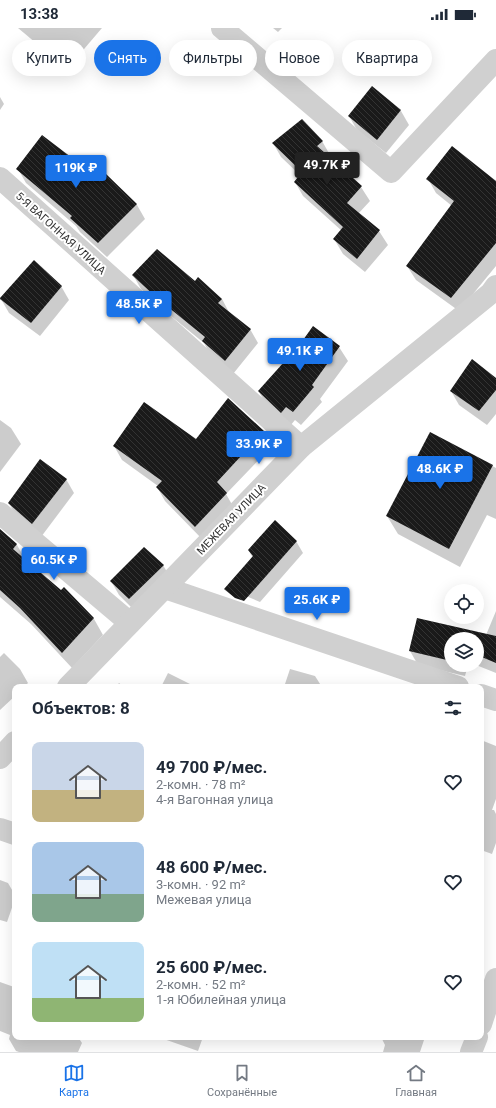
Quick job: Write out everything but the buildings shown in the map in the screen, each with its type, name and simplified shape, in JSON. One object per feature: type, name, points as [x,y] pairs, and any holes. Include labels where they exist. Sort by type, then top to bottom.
[{"type":"street","points":[[222,28],[391,172],[496,60]]},
{"type":"street","name":"5-Я ВАГОННАЯ УЛИЦА","points":[[0,178],[300,447]]},
{"type":"street","name":"МЕЖЕВАЯ УЛИЦА","points":[[71,684],[300,447],[491,293],[496,286]]},
{"type":"street","points":[[0,513],[130,622]]},
{"type":"street","points":[[165,588],[449,684]]},
{"type":"street","points":[[484,696],[496,700]]},
{"type":"street","points":[[0,758],[12,745]]},
{"type":"street","points":[[0,829],[12,833]]},
{"type":"street","points":[[484,972],[496,975]]},
{"type":"street","points":[[484,1015],[496,979]]},
{"type":"street","points":[[484,1025],[496,1031]]},
{"type":"street","points":[[471,1052],[476,1040]]}]
